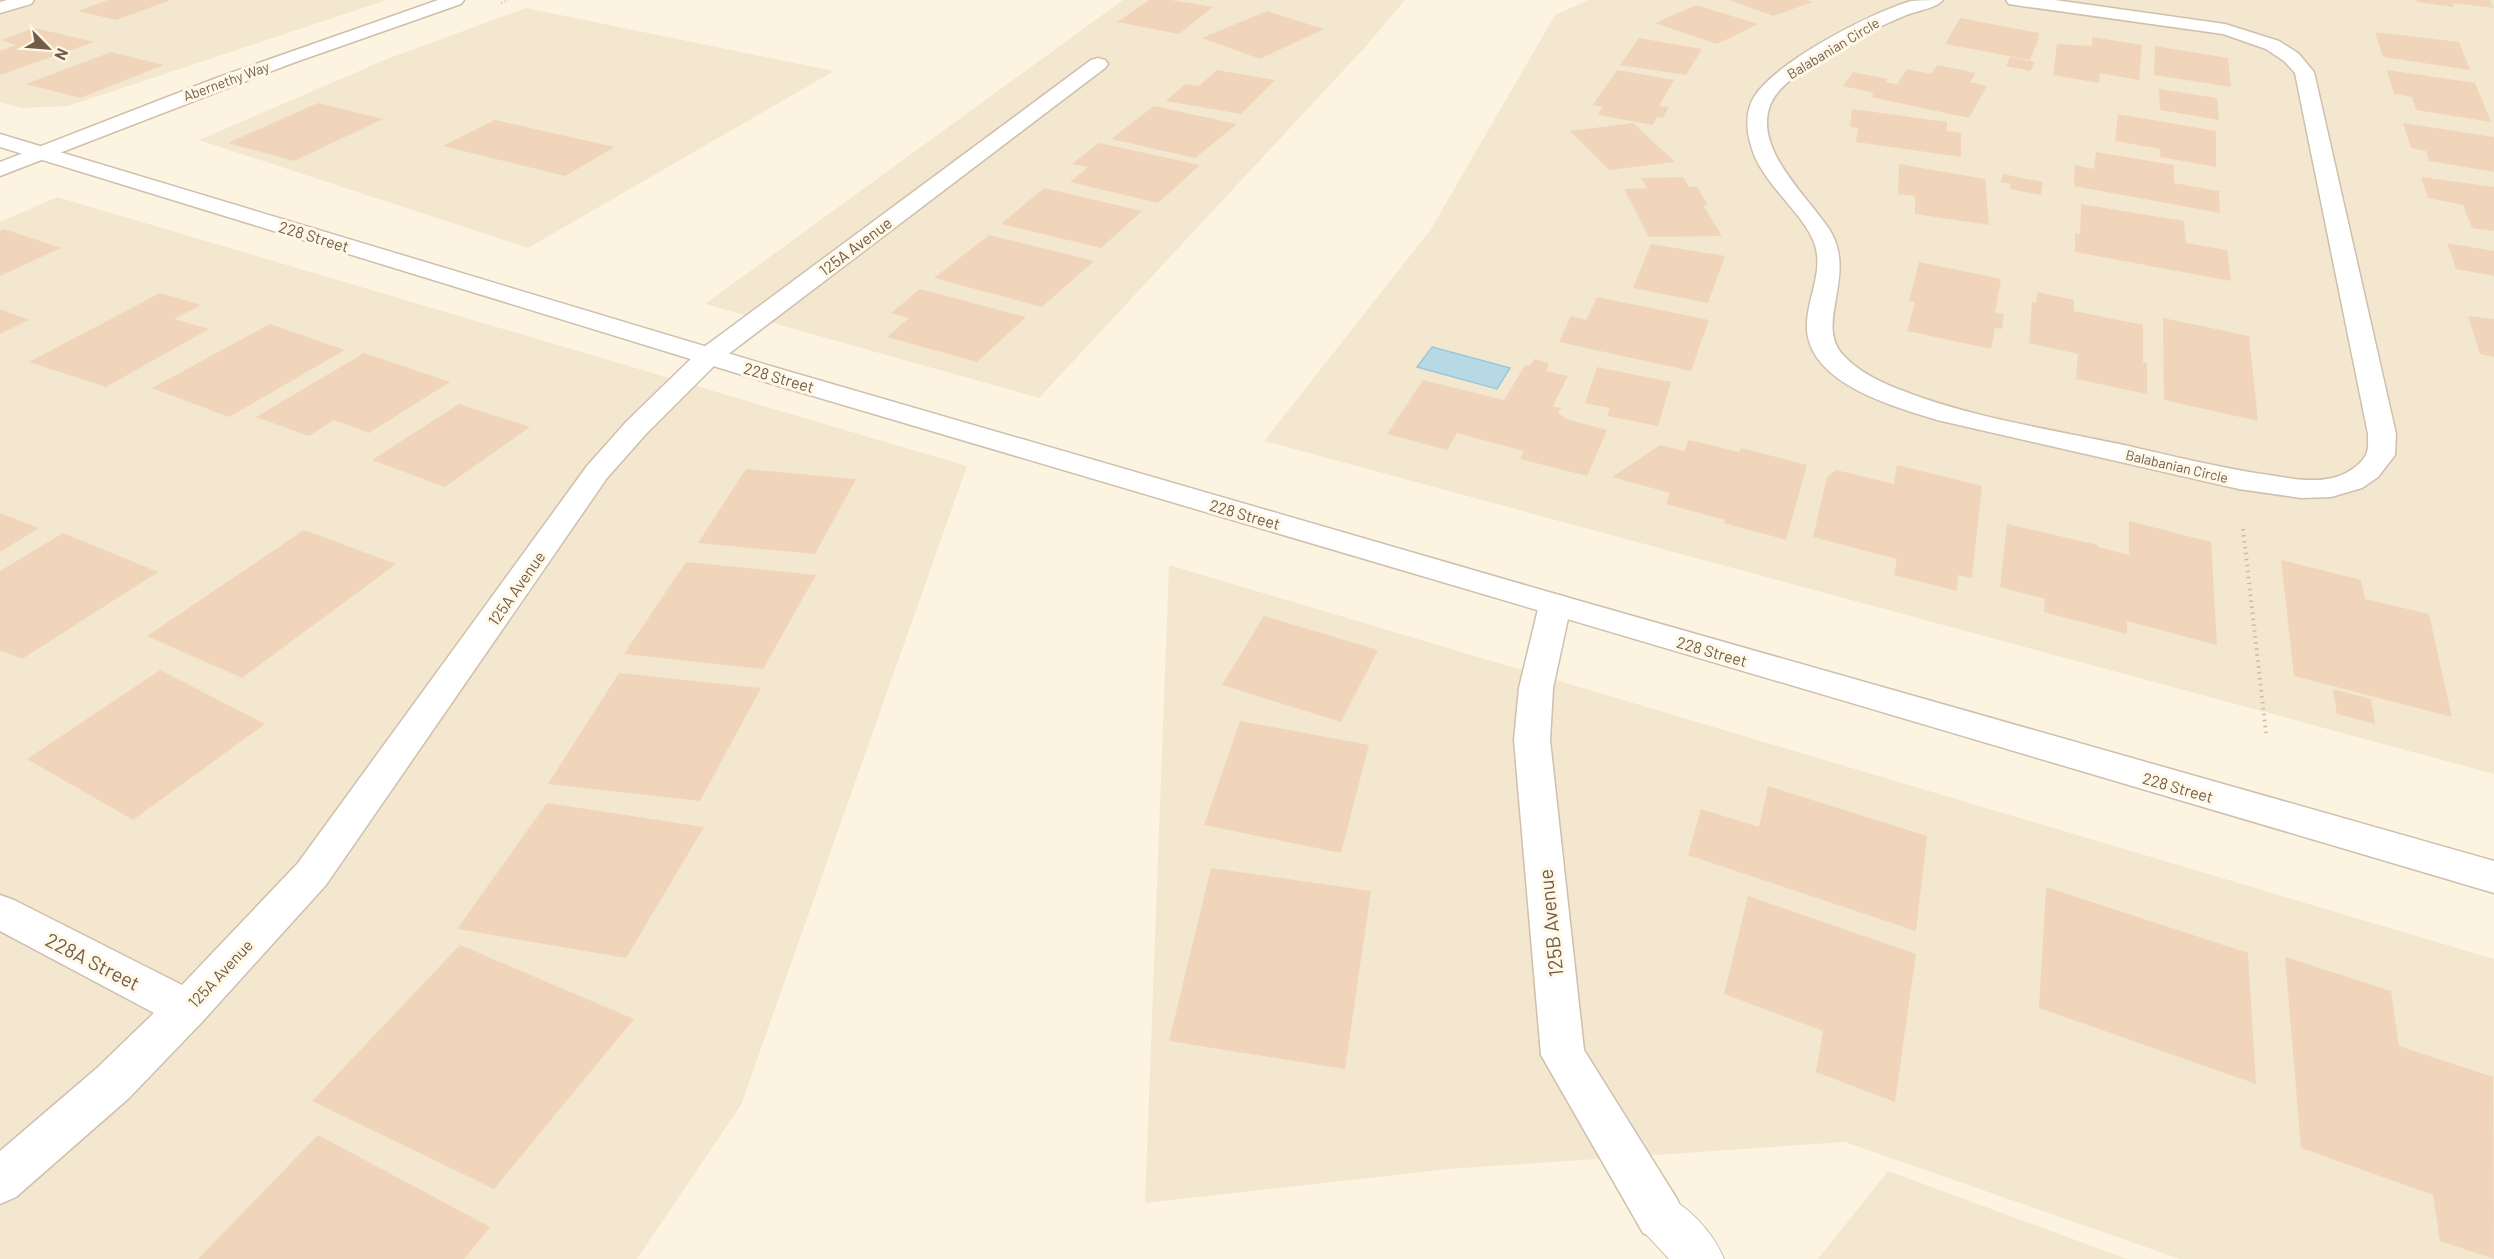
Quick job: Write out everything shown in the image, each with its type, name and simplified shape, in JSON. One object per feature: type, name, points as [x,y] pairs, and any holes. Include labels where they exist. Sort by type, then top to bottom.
[{"type":"street","points":[[0,8],[25,0]]},
{"type":"street","name":"Abernethy Way","points":[[0,170],[191,94],[372,27],[455,0]]},
{"type":"street","name":"Balabanian Circle","points":[[1934,0],[1885,18],[1792,69],[1763,99],[1758,133],[1762,148],[1771,168],[1820,232],[1827,246],[1828,278],[1818,326],[1823,346],[1838,366],[1862,384],[1900,400],[1947,414],[2239,480],[2301,489],[2331,488],[2352,482],[2368,471],[2381,455],[2382,434],[2304,72],[2290,56],[2255,38],[2236,33],[2078,4],[2015,0]]},
{"type":"street","name":"125A Avenue","points":[[0,1181],[113,1083],[187,1009],[312,874],[597,472],[650,414],[709,356],[1098,64]]},
{"type":"street","name":"228 Street","points":[[0,140],[709,356],[1555,605],[2494,877]]},
{"type":"street","name":"125B Avenue","points":[[1555,605],[1536,688],[1532,740],[1563,1055],[1659,1216]]},
{"type":"street","name":"228A Street","points":[[0,912],[187,1009]]},
{"type":"lane","points":[[1659,1216],[1701,1259]]},
{"type":"path","points":[[2239,480],[2266,733]]},
{"type":"shaded area","points":[[0,0],[387,0],[68,106],[21,108],[0,102]]},
{"type":"shaded area","points":[[1123,0],[1405,0],[1367,45],[1039,398],[705,304]]},
{"type":"shaded area","points":[[1588,0],[2494,0],[2494,774],[1264,441],[1431,229],[1555,15]]},
{"type":"shaded area","points":[[526,8],[834,71],[528,248],[199,140],[387,59]]},
{"type":"shaded area","points":[[57,197],[967,466],[741,1105],[637,1259],[0,1259],[0,222]]},
{"type":"shaded area","points":[[1169,565],[2494,959],[2494,1259],[2180,1259],[1845,1142],[1449,1169],[1145,1203]]},
{"type":"shaded area","points":[[1888,1171],[2127,1259],[1818,1259]]},
{"type":"water","points":[[1432,347],[1510,368],[1497,389],[1417,367]]},
{"type":"building","points":[[108,0],[171,0],[116,20],[78,11]]},
{"type":"building","points":[[1149,0],[1171,0],[1213,7],[1179,34],[1117,22]]},
{"type":"building","points":[[1730,0],[1806,0],[1813,2],[1773,16]]},
{"type":"building","points":[[2416,0],[2490,0],[2494,8],[2452,3],[2454,7]]},
{"type":"building","points":[[1696,5],[1758,24],[1717,44],[1655,23]]},
{"type":"building","points":[[1267,11],[1324,29],[1260,59],[1202,38]]},
{"type":"building","points":[[1960,18],[2040,33],[2030,60],[1945,44]]},
{"type":"building","points":[[35,28],[94,42],[0,75],[0,51],[16,45],[0,40]]},
{"type":"building","points":[[2375,32],[2459,42],[2470,70],[2383,57]]},
{"type":"building","points":[[2092,37],[2142,45],[2139,80],[2100,73],[2099,83],[2053,75],[2057,44],[2092,46]]},
{"type":"building","points":[[1639,38],[1702,49],[1686,75],[1620,65]]},
{"type":"building","points":[[2155,46],[2228,58],[2231,87],[2154,75]]},
{"type":"building","points":[[111,52],[164,65],[80,98],[26,84]]},
{"type":"building","points":[[2010,57],[2035,62],[2030,71],[2006,66]]},
{"type":"building","points":[[1937,65],[1976,73],[1970,82],[1987,86],[1969,118],[1871,97],[1874,93],[1843,86],[1853,72],[1888,79],[1885,82],[1897,84],[1907,69],[1931,74]]},
{"type":"building","points":[[1217,70],[1275,80],[1241,114],[1166,101],[1185,84],[1199,86]]},
{"type":"building","points":[[1617,70],[1674,80],[1659,106],[1669,107],[1663,118],[1657,117],[1653,125],[1598,115],[1603,107],[1593,105]]},
{"type":"building","points":[[2387,70],[2475,83],[2491,122],[2416,110],[2412,97],[2394,94]]},
{"type":"building","points":[[2159,89],[2217,98],[2219,120],[2160,110]]},
{"type":"building","points":[[318,103],[383,119],[294,161],[228,143]]},
{"type":"building","points":[[1154,106],[1237,124],[1195,158],[1111,139]]},
{"type":"building","points":[[1852,109],[1947,122],[1947,131],[1961,133],[1961,157],[1856,142],[1858,128],[1850,127]]},
{"type":"building","points":[[2118,114],[2216,131],[2216,167],[2160,157],[2160,149],[2115,141]]},
{"type":"building","points":[[495,120],[615,147],[565,176],[443,146]]},
{"type":"building","points":[[1633,123],[1675,162],[1609,170],[1570,131]]},
{"type":"building","points":[[2403,123],[2494,137],[2494,172],[2429,161],[2426,151],[2411,148]]},
{"type":"building","points":[[1099,143],[1200,165],[1158,203],[1070,182],[1088,167],[1072,164]]},
{"type":"building","points":[[2096,152],[2174,165],[2174,183],[2219,191],[2220,213],[2074,186],[2075,165],[2094,169]]},
{"type":"building","points":[[1899,164],[1985,179],[1989,225],[1915,214],[1915,196],[1898,194]]},
{"type":"building","points":[[2003,174],[2043,182],[2041,195],[2010,189],[2011,184],[2001,182]]},
{"type":"building","points":[[1683,177],[1689,187],[1697,187],[1708,205],[1703,205],[1722,236],[1649,237],[1624,189],[1647,188],[1641,178]]},
{"type":"building","points":[[2421,177],[2494,187],[2494,231],[2472,228],[2463,205],[2428,198]]},
{"type":"building","points":[[1044,188],[1142,211],[1101,248],[1001,224]]},
{"type":"building","points":[[2081,204],[2184,221],[2186,243],[2227,250],[2231,281],[2075,252],[2075,233],[2080,234]]},
{"type":"building","points":[[4,229],[61,248],[0,276],[0,231]]},
{"type":"building","points":[[989,235],[1094,261],[1042,307],[934,278]]},
{"type":"building","points":[[2447,243],[2494,251],[2494,276],[2456,269]]},
{"type":"building","points":[[1651,244],[1725,256],[1708,303],[1633,288]]},
{"type":"building","points":[[1919,262],[2001,279],[1995,313],[2004,314],[2002,329],[1995,328],[1991,349],[1907,331],[1915,302],[1909,301]]},
{"type":"building","points":[[920,289],[1026,317],[977,362],[887,337],[909,318],[891,313]]},
{"type":"building","points":[[2037,292],[2074,300],[2074,311],[2143,325],[2143,362],[2147,363],[2147,394],[2076,379],[2078,354],[2029,343],[2032,302],[2036,303]]},
{"type":"building","points":[[160,293],[201,305],[174,319],[209,329],[106,387],[29,362]]},
{"type":"building","points":[[1597,297],[1709,320],[1691,371],[1559,342],[1571,316],[1586,320]]},
{"type":"building","points":[[0,309],[29,320],[0,334]]},
{"type":"building","points":[[2468,316],[2494,319],[2494,357],[2480,354]]},
{"type":"building","points":[[2163,318],[2249,336],[2258,421],[2164,400]]},
{"type":"building","points":[[270,324],[345,350],[229,417],[152,388]]},
{"type":"building","points":[[364,353],[450,382],[369,433],[334,420],[309,436],[256,417]]},
{"type":"building","points":[[1534,359],[1549,363],[1546,371],[1568,376],[1553,406],[1561,408],[1558,414],[1564,416],[1563,418],[1607,430],[1587,476],[1520,459],[1524,451],[1457,433],[1447,450],[1387,434],[1423,380],[1504,400],[1525,365],[1530,366]]},
{"type":"building","points":[[1597,367],[1671,382],[1658,426],[1607,416],[1610,408],[1585,403]]},
{"type":"building","points":[[459,404],[530,427],[445,487],[372,460]]},
{"type":"building","points":[[1689,440],[1739,452],[1741,448],[1807,465],[1786,540],[1666,504],[1670,493],[1612,477],[1660,445],[1684,451]]},
{"type":"building","points":[[1897,465],[1982,486],[1972,578],[1958,575],[1957,591],[1894,575],[1897,559],[1813,537],[1827,477],[1836,470],[1894,484]]},
{"type":"building","points":[[746,469],[856,479],[815,554],[698,543]]},
{"type":"building","points":[[0,513],[39,528],[0,552]]},
{"type":"building","points":[[2129,521],[2211,542],[2217,645],[2127,621],[2127,634],[2044,612],[2045,599],[2000,587],[2007,524],[2098,545],[2098,547],[2129,555]]},
{"type":"building","points":[[304,530],[396,564],[242,678],[147,636]]},
{"type":"building","points":[[63,533],[158,572],[22,659],[0,650],[0,571]]},
{"type":"building","points":[[2281,560],[2361,580],[2365,599],[2429,614],[2452,717],[2294,676]]},
{"type":"building","points":[[686,562],[816,575],[763,669],[624,654]]},
{"type":"building","points":[[1264,616],[1378,650],[1341,722],[1222,685]]},
{"type":"building","points":[[160,670],[265,724],[133,820],[27,759]]},
{"type":"building","points":[[619,673],[761,688],[700,801],[548,784]]},
{"type":"building","points":[[2333,689],[2371,699],[2375,724],[2337,714]]},
{"type":"building","points":[[1240,721],[1369,745],[1341,853],[1204,825]]},
{"type":"building","points":[[1768,786],[1927,836],[1916,931],[1688,855],[1701,809],[1759,827]]},
{"type":"building","points":[[547,803],[704,827],[626,958],[457,929]]},
{"type":"building","points":[[1211,868],[1371,891],[1345,1069],[1169,1041]]},
{"type":"building","points":[[2046,887],[2248,953],[2256,1084],[2039,1008]]},
{"type":"building","points":[[1748,896],[1916,954],[1895,1102],[1816,1072],[1823,1031],[1724,994]]},
{"type":"building","points":[[460,945],[634,1019],[494,1189],[312,1101]]},
{"type":"building","points":[[2285,957],[2391,991],[2399,1046],[2493,1077],[2494,1259],[2440,1241],[2433,1195],[2301,1148]]},
{"type":"building","points":[[318,1135],[490,1227],[464,1259],[198,1259]]}]
